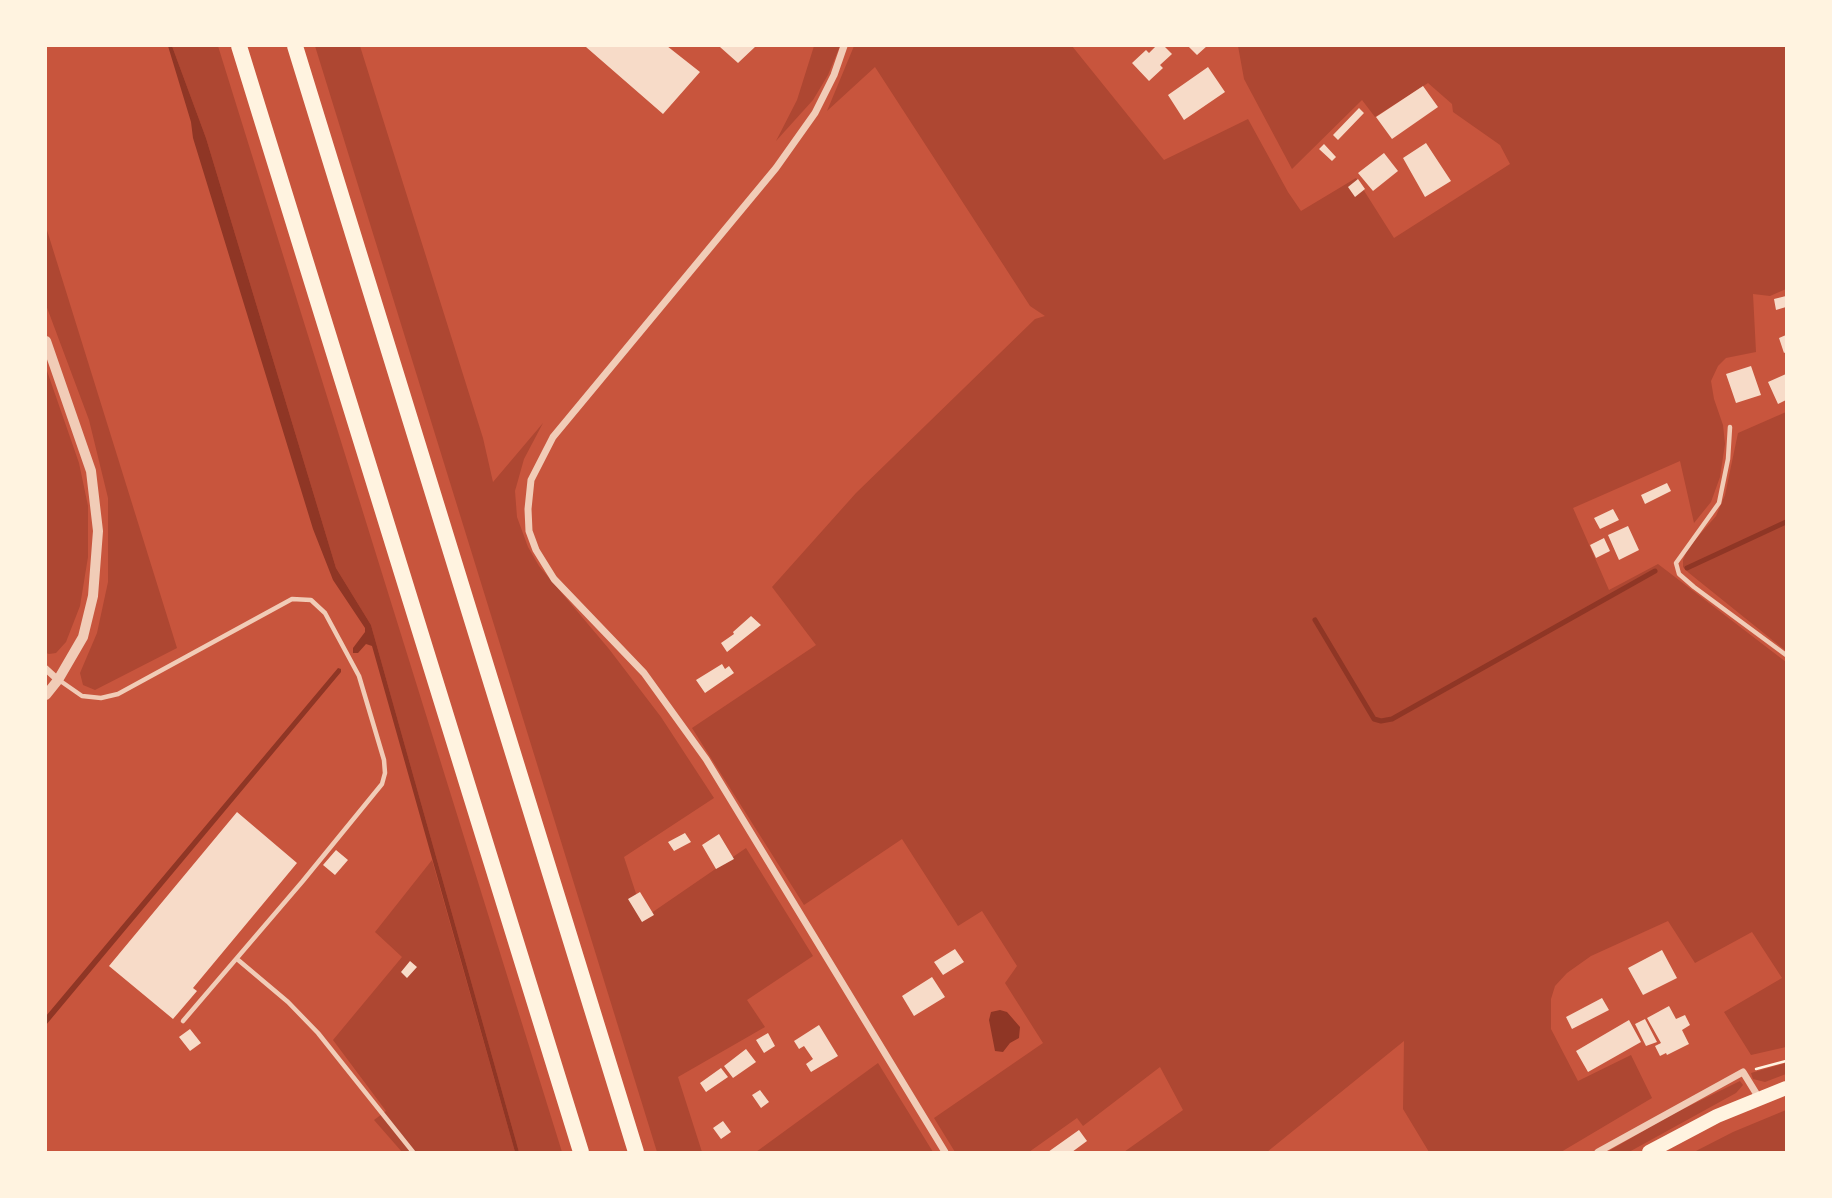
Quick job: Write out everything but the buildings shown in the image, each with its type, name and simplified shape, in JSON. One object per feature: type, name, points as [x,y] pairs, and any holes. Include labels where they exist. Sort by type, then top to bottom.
[{"type":"highway","points":[[239,46],[581,1153]]},
{"type":"highway","points":[[295,46],[636,1153]]},
{"type":"main road","points":[[1649,1153],[1717,1116],[1787,1088]]},
{"type":"street","points":[[844,46],[816,113],[776,168],[553,437],[531,480],[529,531],[536,550],[554,579],[644,673],[706,759],[945,1153]]},
{"type":"street","points":[[46,341],[91,471],[98,531],[93,596],[83,636],[58,680],[46,695]]},
{"type":"street","points":[[46,669],[58,680]]},
{"type":"street","points":[[1598,1153],[1743,1072],[1759,1098]]},
{"type":"lane","points":[[1730,427],[1728,460],[1719,503],[1675,563],[1679,574],[1693,587],[1787,655]]},
{"type":"lane","points":[[58,680],[82,696],[101,698],[118,694],[292,599],[311,600],[325,613],[359,676],[384,760],[385,773],[375,795],[183,1021]]},
{"type":"lane","points":[[237,959],[288,1002],[318,1033],[413,1153]]},
{"type":"path","points":[[1743,1072],[1787,1061]]},
{"type":"shaded area","points":[[168,46],[172,46],[206,138],[336,568],[371,625],[519,1152],[515,1152],[372,646],[366,644],[358,653],[353,653],[353,648],[365,628],[333,580],[313,529],[193,138],[191,122]]},
{"type":"shaded area","points":[[172,46],[218,46],[562,1152],[519,1152],[371,625],[336,568],[206,138]]},
{"type":"shaded area","points":[[315,46],[360,46],[483,438],[493,482],[543,423],[524,459],[515,491],[517,517],[528,547],[539,566],[609,649],[661,717],[714,798],[624,857],[644,918],[746,848],[813,956],[747,1000],[765,1027],[678,1077],[702,1152],[657,1152]]},
{"type":"shaded area","points":[[814,46],[840,46],[828,75],[813,100],[776,141],[797,100]]},
{"type":"shaded area","points":[[854,46],[1072,46],[1164,160],[1248,119],[1301,211],[1356,178],[1394,238],[1510,164],[1500,145],[1453,112],[1452,104],[1428,83],[1375,117],[1362,100],[1292,169],[1244,79],[1238,46],[1786,46],[1786,289],[1770,296],[1753,294],[1756,352],[1726,358],[1718,366],[1711,381],[1723,425],[1725,444],[1720,477],[1711,502],[1694,523],[1680,461],[1573,508],[1609,590],[1658,564],[1786,662],[1786,1047],[1751,1055],[1724,1012],[1782,978],[1752,932],[1695,963],[1668,921],[1591,956],[1567,973],[1555,986],[1551,999],[1551,1029],[1578,1081],[1631,1055],[1652,1098],[1561,1152],[1429,1152],[1403,1109],[1404,1041],[1267,1152],[1124,1152],[1183,1110],[1160,1067],[1083,1126],[1077,1118],[1029,1152],[955,1152],[934,1118],[1043,1043],[1005,983],[1017,966],[982,911],[958,926],[902,839],[804,905],[692,728],[816,645],[772,587],[856,493],[1035,319],[1045,316],[1030,306],[875,67],[827,111]]},
{"type":"shaded area","points":[[46,227],[177,648],[95,690],[83,685],[80,673],[97,633],[108,582],[108,498],[89,420],[46,305]]},
{"type":"shaded area","points":[[46,368],[79,463],[88,506],[88,557],[80,606],[66,642],[56,653],[49,654],[46,653]]},
{"type":"shaded area","points":[[1786,412],[1786,651],[1689,573],[1683,567],[1683,560],[1688,548],[1716,516],[1725,495],[1738,433]]},
{"type":"shaded area","points":[[338,668],[341,672],[46,1025],[46,1016]]},
{"type":"shaded area","points":[[432,860],[515,1152],[402,1152],[374,1120],[386,1111],[333,1040],[402,957],[375,932]]},
{"type":"shaded area","points":[[991,1012],[1007,1012],[1020,1027],[1019,1038],[1010,1043],[1003,1052],[995,1051],[989,1020]]},
{"type":"shaded area","points":[[878,1063],[933,1152],[756,1152]]},
{"type":"shaded area","points":[[1786,1063],[1786,1074],[1765,1082],[1753,1079],[1751,1073]]},
{"type":"shaded area","points":[[1740,1081],[1743,1085],[1736,1093],[1629,1152],[1607,1152],[1671,1115]]},
{"type":"shaded area","points":[[1786,1110],[1786,1152],[1694,1152],[1733,1132]]},
{"type":"waterway","points":[[1687,568],[1786,522]]},
{"type":"waterway","points":[[1315,620],[1374,719],[1381,721],[1392,719],[1655,571]]}]
